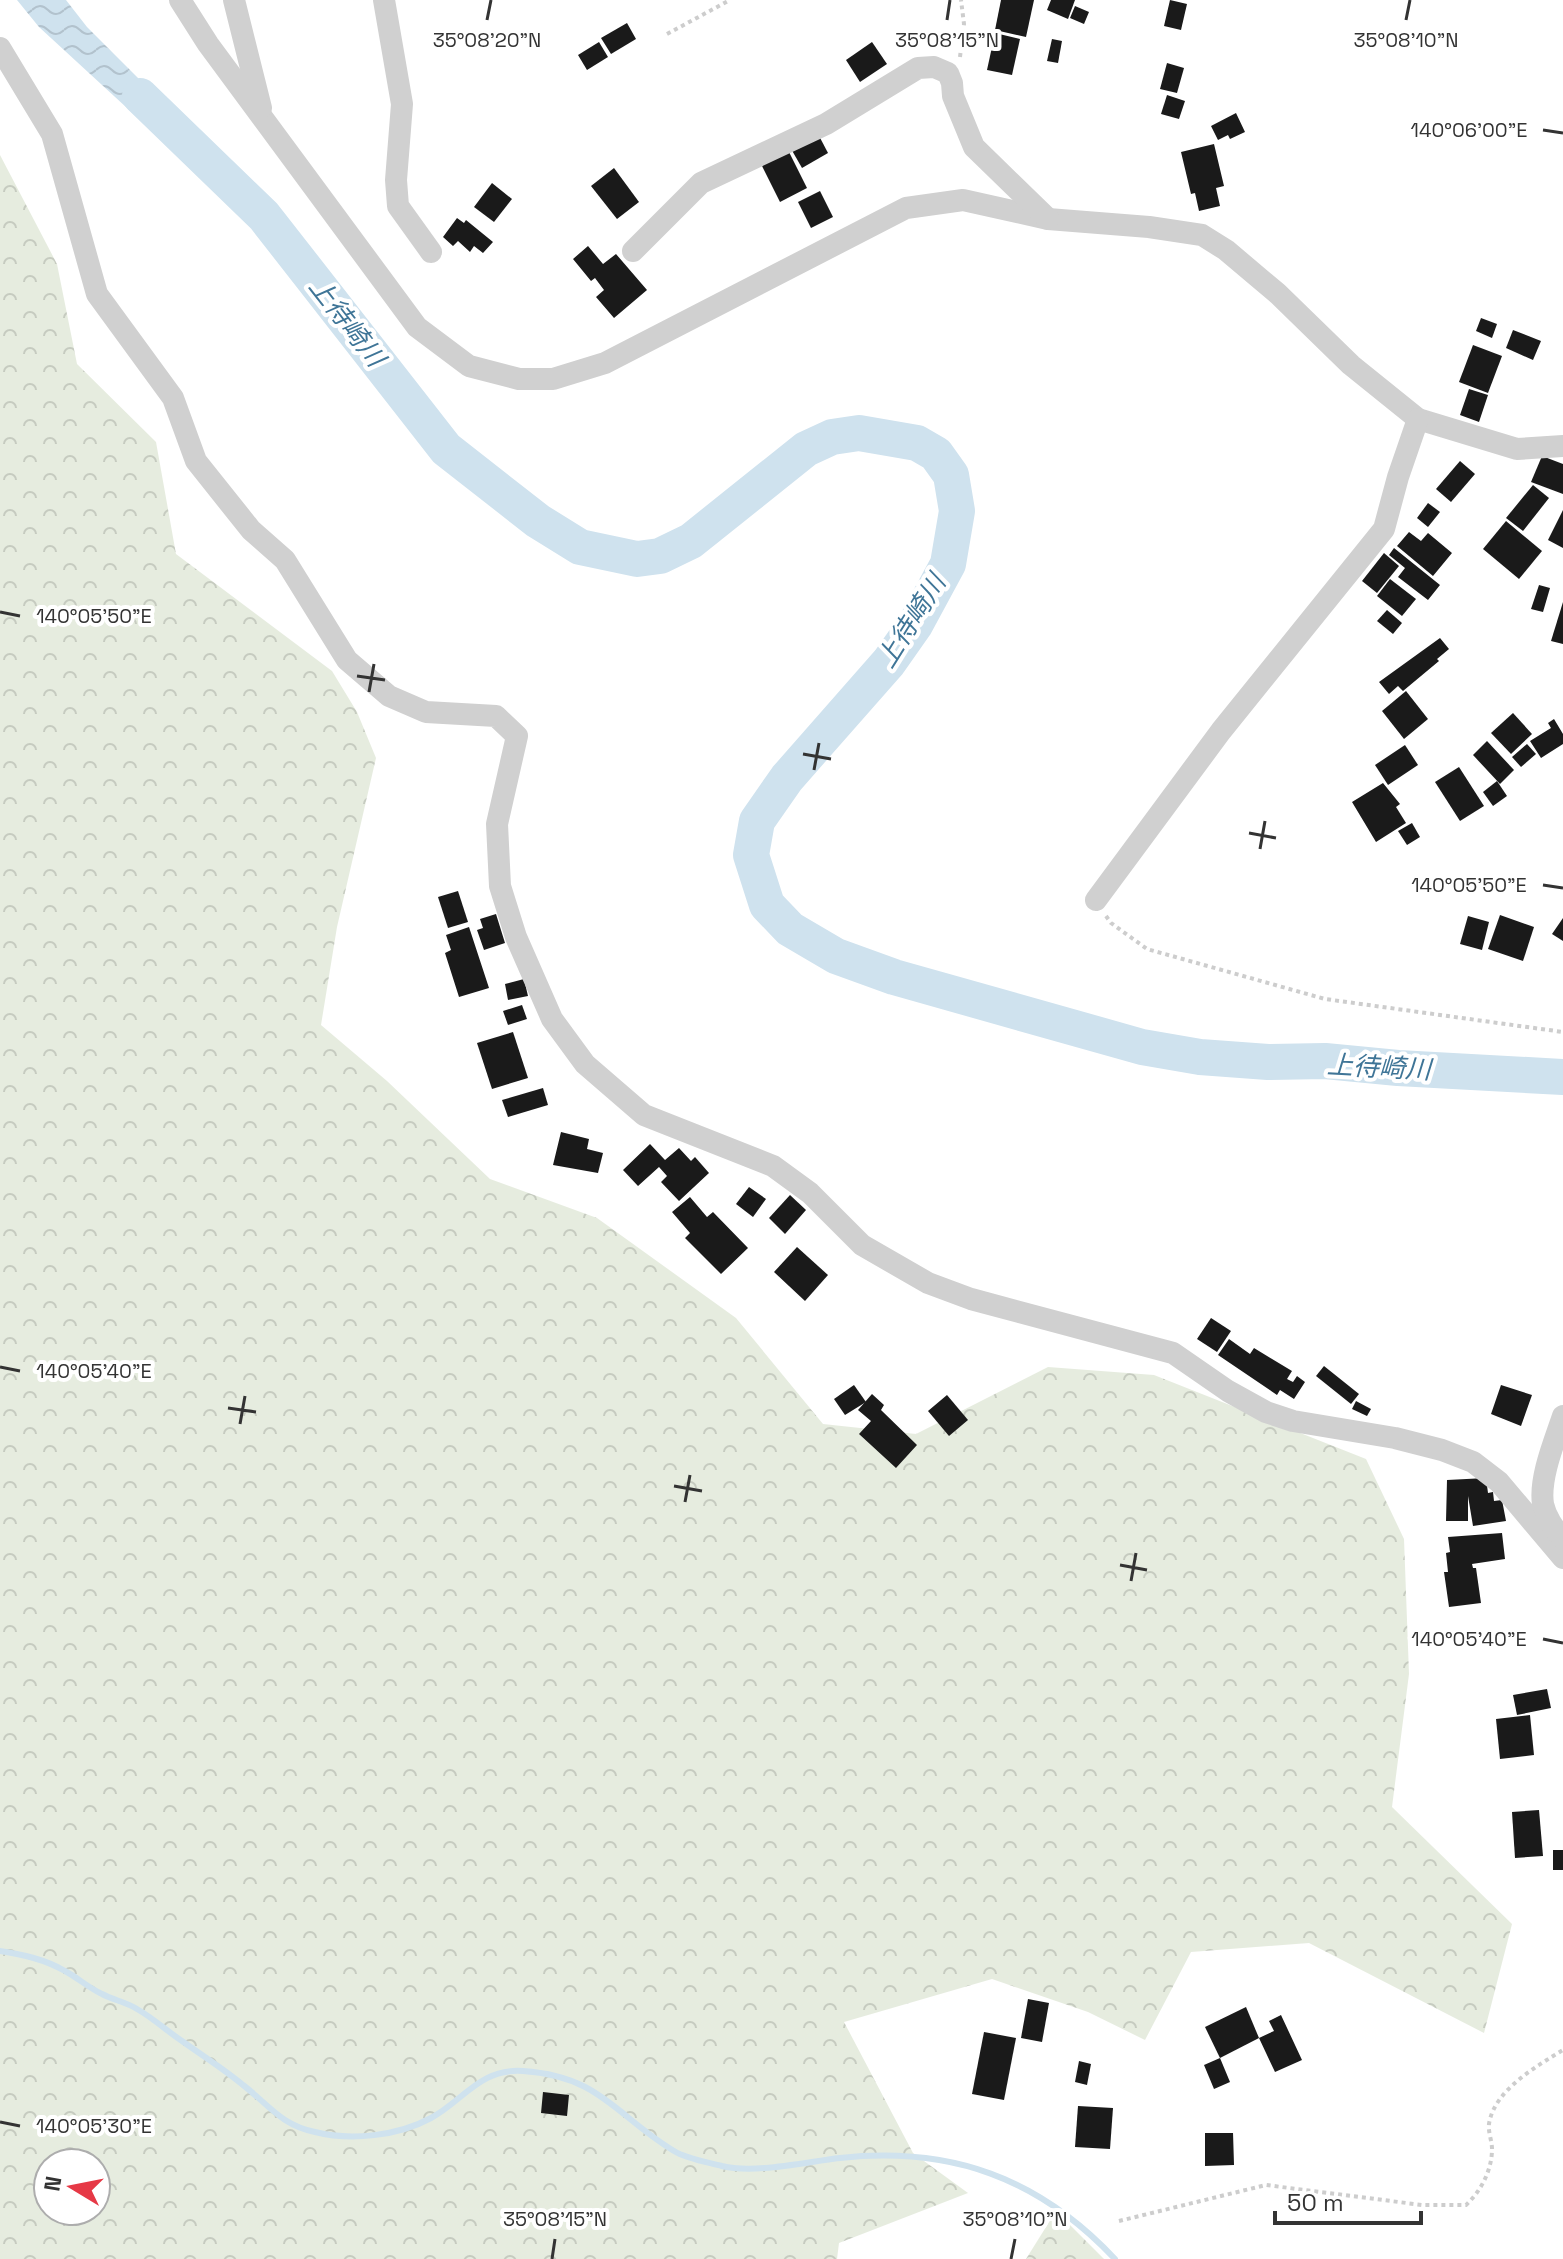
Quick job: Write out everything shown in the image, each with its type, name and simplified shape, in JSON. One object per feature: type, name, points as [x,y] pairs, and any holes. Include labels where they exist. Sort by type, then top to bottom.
[{"type":"street","points":[[180,0],[208,44],[417,327],[469,366],[519,379],[553,379],[605,363],[906,208],[963,200],[1048,219],[1149,227],[1202,235],[1226,250],[1277,293],[1351,365],[1418,419],[1517,449],[1563,446]]},
{"type":"street","points":[[234,0],[263,117]]},
{"type":"street","points":[[384,0],[402,104],[396,180],[398,206],[431,252]]},
{"type":"street","points":[[0,48],[52,134],[97,294],[173,398],[196,461],[251,530],[285,560],[347,660],[389,696],[426,712],[496,716],[517,736],[497,824],[500,886],[516,937],[552,1019],[585,1064],[644,1115],[773,1166],[810,1193],[862,1245],[928,1283],[971,1299],[1173,1353],[1228,1391],[1266,1412],[1293,1421],[1395,1438],[1473,1462],[1499,1482],[1563,1558]]},
{"type":"street","points":[[633,251],[701,183],[826,124],[918,68],[934,67],[948,73],[953,96],[974,147],[1048,219]]},
{"type":"street","points":[[1096,900],[1221,731],[1384,529],[1418,419]]},
{"type":"street","points":[[1563,1416],[1548,1462],[1543,1502],[1549,1521],[1563,1539]]},
{"type":"path","points":[[667,34],[730,0]]},
{"type":"path","points":[[952,83],[960,56],[964,24],[961,0]]},
{"type":"path","points":[[1096,900],[1111,923],[1147,949],[1191,962],[1325,999],[1563,1032]]},
{"type":"path","points":[[1119,2221],[1266,2185],[1422,2205],[1466,2205],[1481,2190],[1492,2152],[1489,2124],[1500,2099],[1532,2069],[1563,2050]]},
{"type":"green space","points":[[0,155],[57,264],[77,364],[156,442],[176,554],[332,671],[357,712],[376,758],[337,927],[321,1025],[387,1081],[490,1179],[597,1218],[736,1318],[823,1424],[916,1434],[1048,1367],[1154,1375],[1366,1459],[1404,1539],[1409,1674],[1392,1807],[1512,1924],[1484,2033],[1309,1943],[1191,1952],[1145,2040],[1088,2012],[992,1979],[844,2022],[913,2153],[968,2193],[839,2243],[837,2259],[0,2259]]},
{"type":"green space","points":[[1056,2211],[1104,2259],[1026,2259]]},
{"type":"water","points":[[17,0],[66,0],[87,27],[188,128],[152,131],[39,27]]},
{"type":"building","points":[[1001,0],[1034,0],[1026,37],[995,30]]},
{"type":"building","points":[[1051,0],[1075,0],[1068,19],[1047,10]]},
{"type":"building","points":[[1170,0],[1187,4],[1181,30],[1164,26]]},
{"type":"building","points":[[1075,6],[1089,12],[1084,24],[1070,18]]},
{"type":"building","points":[[627,23],[636,39],[611,54],[601,38]]},
{"type":"building","points":[[995,33],[1020,39],[1012,75],[987,70]]},
{"type":"building","points":[[1052,39],[1062,41],[1058,63],[1047,61]]},
{"type":"building","points":[[599,42],[608,57],[587,70],[578,55]]},
{"type":"building","points":[[872,42],[887,64],[860,82],[846,60]]},
{"type":"building","points":[[1167,63],[1184,68],[1177,93],[1160,89]]},
{"type":"building","points":[[1167,95],[1185,101],[1179,119],[1161,114]]},
{"type":"building","points":[[1236,113],[1245,132],[1230,139],[1228,135],[1218,140],[1211,126]]},
{"type":"building","points":[[817,132],[828,153],[802,168],[790,147]]},
{"type":"building","points":[[1214,144],[1224,186],[1216,188],[1220,206],[1199,211],[1195,193],[1191,194],[1181,152]]},
{"type":"building","points":[[787,148],[807,188],[780,202],[760,162]]},
{"type":"building","points":[[614,168],[639,202],[617,219],[591,186]]},
{"type":"building","points":[[492,183],[512,199],[494,222],[474,207]]},
{"type":"building","points":[[820,191],[833,217],[811,228],[798,202]]},
{"type":"building","points":[[457,218],[464,223],[466,220],[493,242],[483,253],[474,246],[470,252],[458,241],[453,246],[443,237]]},
{"type":"building","points":[[588,246],[603,264],[616,254],[647,290],[614,318],[596,297],[604,290],[595,278],[591,281],[573,259]]},
{"type":"building","points":[[1481,318],[1497,324],[1492,338],[1476,331]]},
{"type":"building","points":[[1513,330],[1541,341],[1533,360],[1506,348]]},
{"type":"building","points":[[1473,345],[1502,356],[1488,393],[1459,382]]},
{"type":"building","points":[[1469,389],[1488,395],[1479,422],[1460,415]]},
{"type":"building","points":[[1542,456],[1563,464],[1563,494],[1531,482]]},
{"type":"building","points":[[1460,461],[1475,474],[1451,502],[1436,489]]},
{"type":"building","points":[[1533,485],[1549,498],[1523,531],[1506,518]]},
{"type":"building","points":[[1428,503],[1440,512],[1428,527],[1417,518]]},
{"type":"building","points":[[1563,510],[1563,548],[1548,540]]},
{"type":"building","points":[[1506,521],[1542,551],[1519,579],[1483,549]]},
{"type":"building","points":[[1409,532],[1421,541],[1428,533],[1452,553],[1433,576],[1397,546]]},
{"type":"building","points":[[1394,548],[1440,585],[1428,600],[1398,577],[1405,568],[1389,555]]},
{"type":"building","points":[[1384,553],[1399,566],[1377,593],[1362,581]]},
{"type":"building","points":[[1390,579],[1416,599],[1402,616],[1377,596]]},
{"type":"building","points":[[1539,585],[1550,588],[1543,612],[1531,609]]},
{"type":"building","points":[[1563,602],[1563,644],[1551,641]]},
{"type":"building","points":[[1387,610],[1402,623],[1393,634],[1377,621]]},
{"type":"building","points":[[1440,638],[1449,649],[1437,659],[1439,661],[1403,691],[1398,686],[1389,694],[1379,682]]},
{"type":"building","points":[[1406,691],[1428,719],[1404,739],[1382,711]]},
{"type":"building","points":[[1513,713],[1532,734],[1511,754],[1491,733]]},
{"type":"building","points":[[1554,719],[1563,734],[1563,744],[1541,758],[1530,741],[1551,728],[1548,723]]},
{"type":"building","points":[[1487,741],[1514,770],[1500,784],[1473,755]]},
{"type":"building","points":[[1527,744],[1536,754],[1521,767],[1512,757]]},
{"type":"building","points":[[1405,745],[1418,765],[1388,785],[1375,765]]},
{"type":"building","points":[[1459,767],[1484,806],[1460,821],[1435,782]]},
{"type":"building","points":[[1497,781],[1507,796],[1493,806],[1483,792]]},
{"type":"building","points":[[1383,783],[1400,804],[1396,807],[1406,823],[1376,842],[1352,802]]},
{"type":"building","points":[[1412,823],[1420,837],[1407,845],[1398,831]]},
{"type":"building","points":[[458,891],[468,922],[448,928],[438,897]]},
{"type":"building","points":[[496,914],[505,943],[484,950],[477,930],[483,928],[480,919]]},
{"type":"building","points":[[1500,915],[1534,927],[1523,961],[1488,949]]},
{"type":"building","points":[[1468,916],[1489,922],[1482,950],[1460,944]]},
{"type":"building","points":[[1563,918],[1563,941],[1552,934]]},
{"type":"building","points":[[469,927],[489,988],[459,997],[445,953],[451,950],[446,935]]},
{"type":"building","points":[[524,979],[528,996],[508,1000],[505,984]]},
{"type":"building","points":[[522,1005],[527,1019],[508,1025],[503,1011]]},
{"type":"building","points":[[513,1032],[528,1078],[492,1089],[477,1043]]},
{"type":"building","points":[[543,1088],[548,1105],[508,1117],[502,1100]]},
{"type":"building","points":[[561,1132],[589,1139],[587,1149],[603,1153],[598,1173],[553,1165]]},
{"type":"building","points":[[650,1144],[665,1160],[679,1148],[691,1161],[695,1157],[709,1173],[679,1201],[661,1182],[667,1176],[659,1167],[638,1186],[623,1170]]},
{"type":"building","points":[[749,1187],[766,1199],[753,1217],[736,1204]]},
{"type":"building","points":[[790,1195],[806,1210],[785,1234],[769,1218]]},
{"type":"building","points":[[690,1197],[707,1217],[713,1212],[748,1248],[721,1274],[685,1238],[690,1233],[672,1212]]},
{"type":"building","points":[[797,1247],[828,1275],[805,1301],[774,1272]]},
{"type":"building","points":[[1211,1318],[1231,1331],[1217,1352],[1197,1339]]},
{"type":"building","points":[[1229,1339],[1250,1354],[1254,1348],[1292,1371],[1287,1379],[1293,1382],[1297,1376],[1305,1382],[1294,1399],[1280,1390],[1277,1395],[1218,1355]]},
{"type":"building","points":[[1324,1366],[1359,1394],[1351,1404],[1316,1376]]},
{"type":"building","points":[[854,1385],[866,1402],[845,1415],[834,1399]]},
{"type":"building","points":[[1501,1385],[1532,1395],[1521,1426],[1491,1414]]},
{"type":"building","points":[[872,1394],[884,1405],[881,1410],[917,1445],[896,1468],[859,1434],[871,1421],[858,1410]]},
{"type":"building","points":[[947,1395],[968,1420],[949,1436],[928,1411]]},
{"type":"building","points":[[1356,1401],[1371,1409],[1367,1416],[1352,1409]]},
{"type":"building","points":[[1486,1478],[1488,1493],[1493,1492],[1494,1501],[1502,1500],[1506,1521],[1473,1526],[1468,1496],[1468,1521],[1446,1521],[1447,1480]]},
{"type":"building","points":[[1502,1533],[1505,1559],[1472,1564],[1476,1568],[1481,1603],[1449,1607],[1444,1572],[1448,1572],[1448,1537]]},
{"type":"building","points":[[1547,1689],[1551,1708],[1517,1715],[1513,1695]]},
{"type":"building","points":[[1530,1715],[1534,1755],[1500,1759],[1496,1719]]},
{"type":"building","points":[[1539,1810],[1543,1856],[1515,1858],[1512,1812]]},
{"type":"building","points":[[1553,1850],[1563,1850],[1563,1870],[1553,1870]]},
{"type":"building","points":[[1028,1999],[1049,2003],[1042,2042],[1021,2038]]},
{"type":"building","points":[[1246,2007],[1259,2038],[1220,2058],[1205,2027]]},
{"type":"building","points":[[1281,2015],[1302,2060],[1275,2072],[1259,2038],[1274,2031],[1269,2021]]},
{"type":"building","points":[[984,2032],[1016,2038],[1004,2100],[972,2094]]},
{"type":"building","points":[[1220,2058],[1230,2082],[1214,2089],[1204,2065]]},
{"type":"building","points":[[1079,2061],[1091,2064],[1087,2085],[1075,2082]]},
{"type":"building","points":[[543,2092],[569,2095],[567,2116],[541,2113]]},
{"type":"building","points":[[1078,2106],[1113,2108],[1110,2149],[1075,2147]]},
{"type":"building","points":[[1205,2133],[1233,2133],[1234,2165],[1205,2166]]},
{"type":"waterway","name":"上待崎川","points":[[140,96],[264,216],[446,449],[538,521],[580,547],[637,559],[660,556],[691,541],[806,449],[832,437],[859,433],[917,443],[936,454],[951,475],[957,511],[948,564],[915,625],[889,662],[787,778],[757,821],[751,855],[767,905],[790,929],[836,956],[894,977],[1142,1047],[1200,1057],[1268,1062],[1325,1061],[1563,1077]]},
{"type":"waterway","points":[[0,1951],[49,1963],[97,1992],[149,2016],[228,2073],[284,2119],[303,2129],[344,2136],[389,2133],[431,2118],[483,2080],[495,2075],[508,2071],[549,2074],[589,2089],[679,2154],[722,2166],[749,2169],[840,2158],[919,2157],[956,2163],[991,2174],[1024,2188],[1056,2207],[1115,2259]]}]
